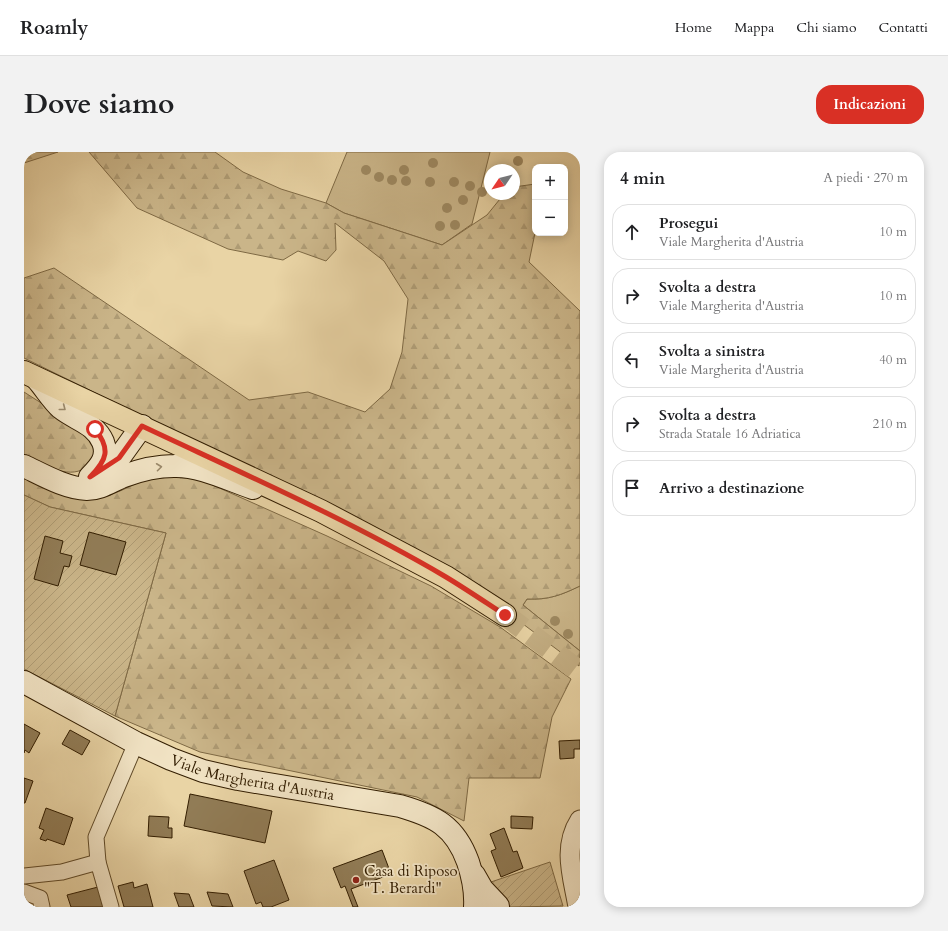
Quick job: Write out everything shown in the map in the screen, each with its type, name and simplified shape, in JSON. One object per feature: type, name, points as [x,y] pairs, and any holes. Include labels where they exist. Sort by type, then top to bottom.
[{"type":"main road","points":[[31,376],[142,426],[320,511],[446,577],[505,615]]},
{"type":"main road","points":[[31,376],[61,408],[95,429],[103,440],[106,449],[103,462],[90,477]]},
{"type":"main road","points":[[122,477],[130,466],[138,449],[142,426]]},
{"type":"main road","points":[[58,481],[81,480],[90,477],[119,458],[142,426]]},
{"type":"main road","points":[[24,466],[58,481],[87,489],[109,484],[140,470],[181,466],[207,472],[320,511]]},
{"type":"main road","name":"Viale Margherita d'Austria","points":[[24,682],[136,743],[184,764],[238,779],[400,806],[419,811],[437,820],[451,831],[462,846],[470,868],[476,894],[475,907]]},
{"type":"main road","name":"Viale Margherita d'Austria","points":[[470,868],[495,907]]},
{"type":"street","points":[[111,907],[98,862],[96,837],[136,743]]},
{"type":"street","points":[[578,907],[569,861],[572,839],[575,828],[580,820]]},
{"type":"street","points":[[24,876],[62,872],[98,862]]},
{"type":"street","points":[[24,892],[40,898],[42,907]]},
{"type":"green space","points":[[24,152],[58,152],[24,163]]},
{"type":"green space","points":[[89,152],[215,152],[243,172],[281,189],[326,203],[344,213],[442,245],[487,215],[499,200],[520,200],[520,186],[532,184],[532,236],[534,236],[529,262],[580,311],[580,586],[555,596],[542,599],[527,599],[523,605],[580,651],[579,666],[515,618],[306,496],[24,358],[24,278],[54,268],[249,400],[308,392],[365,412],[390,389],[402,352],[408,299],[384,261],[335,223],[336,250],[326,261],[298,251],[283,260],[228,249],[137,208]]},
{"type":"green space","points":[[347,152],[490,152],[487,164],[484,164],[484,176],[472,224],[442,245],[344,213],[326,203]]},
{"type":"green space","points":[[24,392],[88,433],[96,453],[85,468],[71,472],[62,471],[46,466],[24,456]]},
{"type":"green space","points":[[160,475],[197,478],[327,536],[431,586],[500,627],[571,679],[552,717],[540,778],[469,778],[464,821],[417,797],[200,752],[115,716],[166,533],[50,507],[24,495],[24,478],[60,493],[81,498],[97,499]]},
{"type":"green space","points":[[24,495],[50,507],[166,533],[115,716],[24,669]]},
{"type":"green space","points":[[580,586],[580,651],[523,605],[527,599],[542,599],[555,596]]},
{"type":"green space","points":[[550,862],[563,906],[511,907],[494,900],[488,883]]},
{"type":"building","points":[[89,532],[126,542],[116,575],[80,565]]},
{"type":"building","points":[[45,536],[63,541],[60,553],[72,556],[69,567],[64,566],[58,586],[34,579]]},
{"type":"building","points":[[24,724],[40,733],[29,753],[25,750],[24,753]]},
{"type":"building","points":[[70,730],[90,741],[82,755],[62,744]]},
{"type":"building","points":[[580,740],[580,749],[574,749],[574,758],[560,759],[559,741]]},
{"type":"building","points":[[24,778],[33,781],[25,803],[24,803]]},
{"type":"building","points":[[190,794],[272,811],[265,843],[184,826]]},
{"type":"building","points":[[46,808],[73,818],[64,845],[47,839],[46,841],[40,839],[44,830],[39,828]]},
{"type":"building","points":[[149,816],[169,817],[168,828],[172,828],[172,838],[148,836]]},
{"type":"building","points":[[511,816],[533,817],[532,829],[511,828]]},
{"type":"building","points":[[504,828],[513,852],[517,851],[523,868],[501,877],[491,851],[496,849],[490,834]]},
{"type":"building","name":"Casa di Riposo \"T. Berardi\"","points":[[382,850],[391,874],[351,889],[358,907],[353,907],[345,886],[341,888],[333,868]]},
{"type":"building","points":[[274,860],[289,900],[271,907],[263,907],[261,902],[256,904],[244,871]]},
{"type":"building","points":[[133,882],[134,888],[147,884],[153,907],[124,907],[118,886]]},
{"type":"building","points":[[98,887],[103,907],[71,907],[67,895]]},
{"type":"building","points":[[207,892],[228,894],[233,907],[212,906]]},
{"type":"building","points":[[174,893],[189,894],[194,907],[179,907]]},
{"type":"tunnel","points":[[505,615],[580,672]]},
{"type":"place","name":"Casa di Riposo \"T. Berardi\"","points":[[356,880]]},
{"type":"route","points":[[95,429],[103,440],[106,454],[103,462],[90,477],[113,464],[128,447],[142,426],[320,511],[389,546],[446,577],[505,615]]}]
